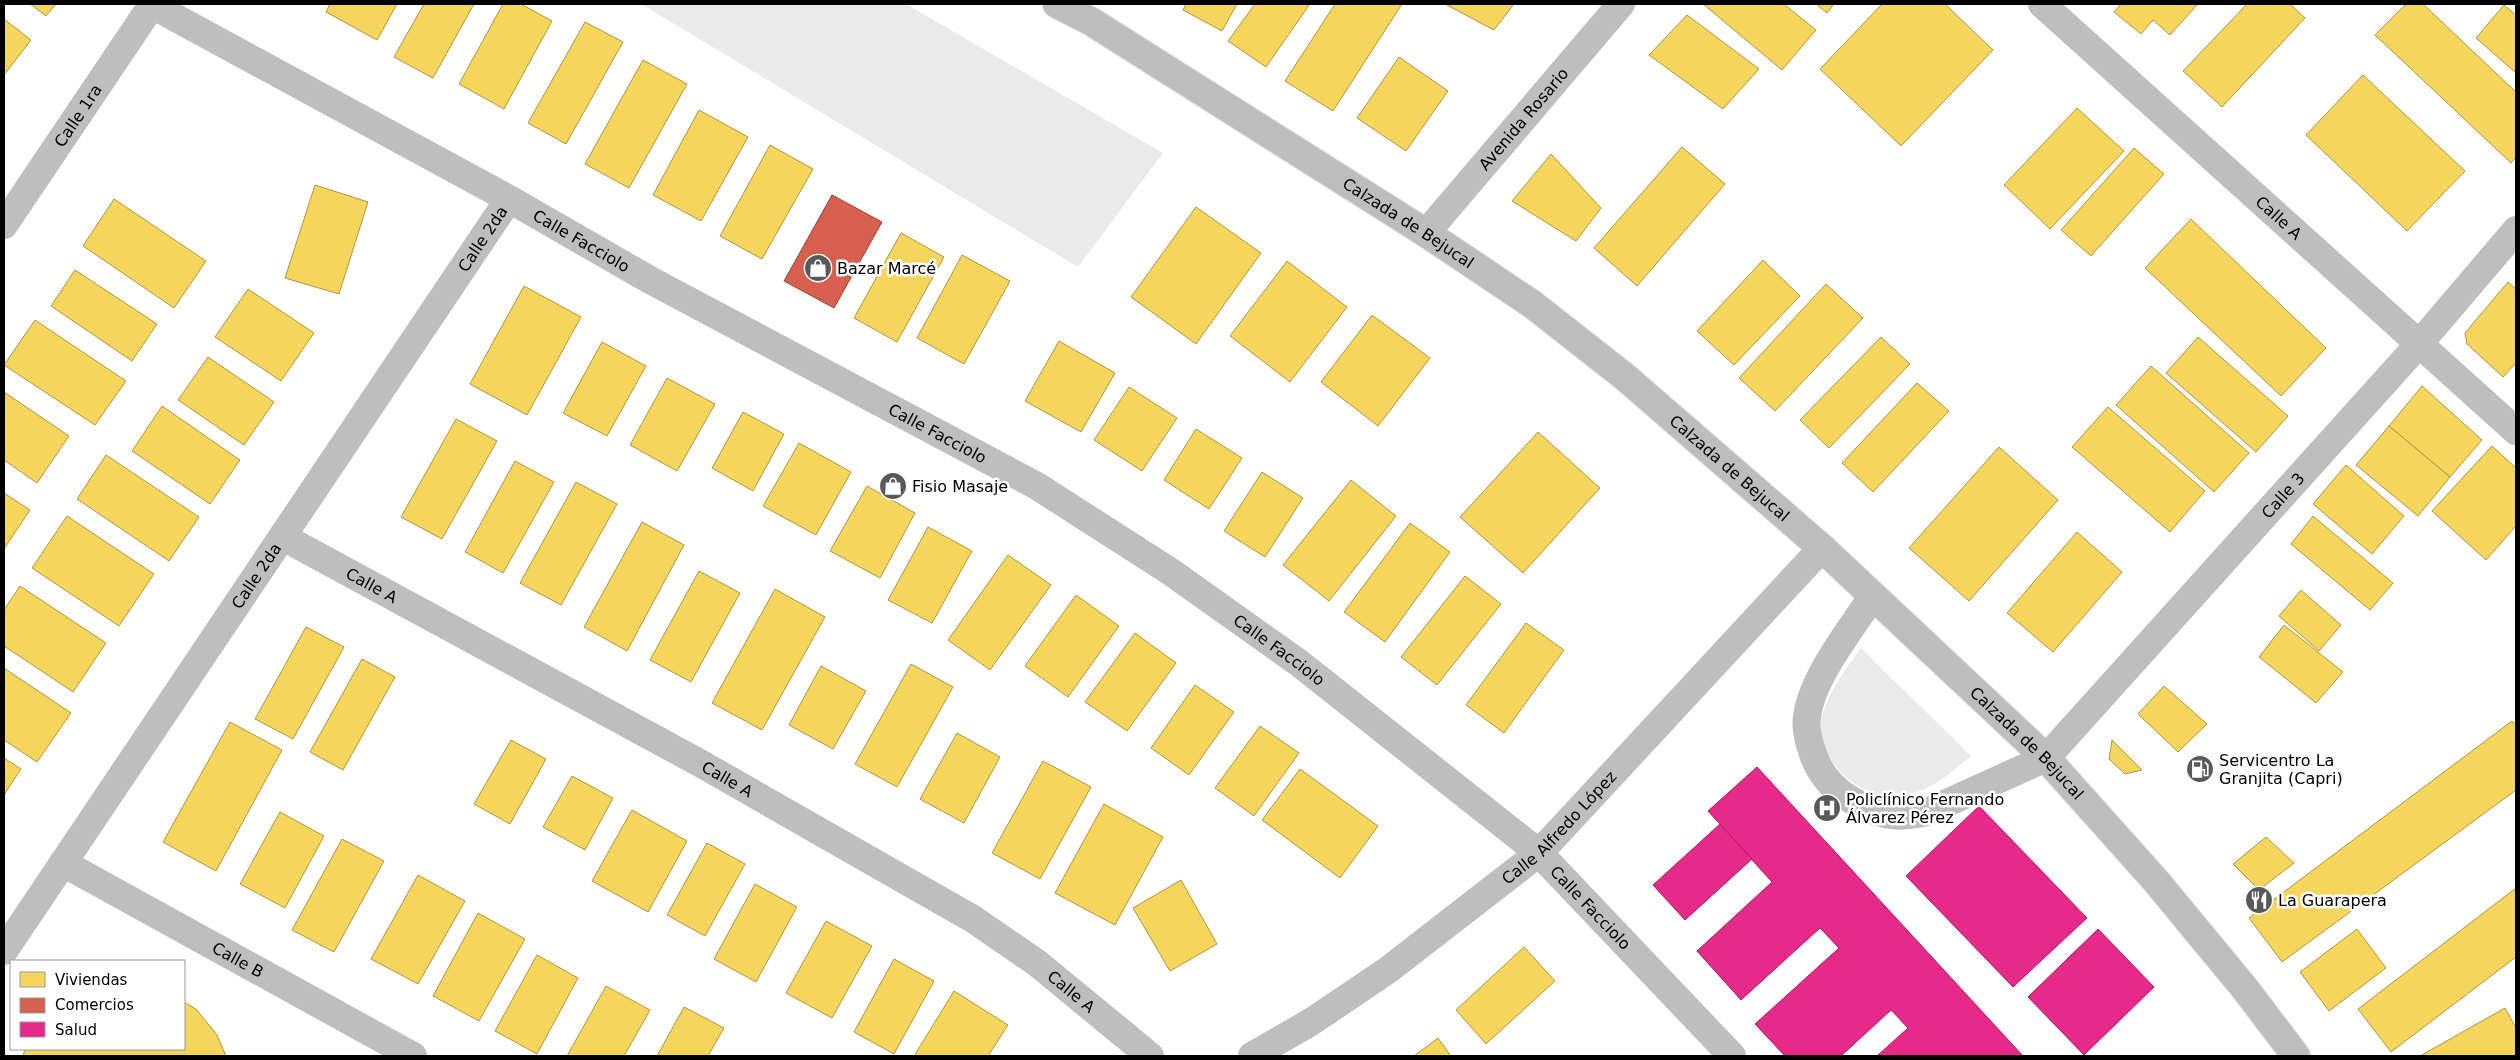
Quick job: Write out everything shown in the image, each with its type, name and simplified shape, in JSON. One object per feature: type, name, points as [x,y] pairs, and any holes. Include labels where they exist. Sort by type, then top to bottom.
[{"type":"main road","name":"Calzada de Bejucal","points":[[1057,4],[1092,22],[1426,233],[1532,304],[1625,377],[1822,548],[1872,597],[2046,758],[2156,881],[2246,990],[2296,1056]]},
{"type":"street","name":"Avenida Rosario","points":[[1426,233],[1621,4]]},
{"type":"street","name":"Calle A","points":[[2042,4],[2516,431]]},
{"type":"street","name":"Calle Facciolo","points":[[152,5],[509,199],[650,280],[1037,486],[1171,572],[1299,663],[1539,853],[1732,1056]]},
{"type":"street","name":"Calle 1ra","points":[[4,225],[152,5]]},
{"type":"street","name":"Calle 2da","points":[[4,951],[509,199]]},
{"type":"street","name":"Calle 3","points":[[2046,758],[2419,344],[2516,230]]},
{"type":"street","name":"Calle A","points":[[283,537],[698,762],[973,919],[1037,963],[1150,1056]]},
{"type":"street","name":"Calle Alfredo López","points":[[1252,1056],[1311,1022],[1388,970],[1539,853],[1822,548]]},
{"type":"street","points":[[1872,597],[1828,664],[1816,687],[1807,717],[1809,742],[1815,762],[1826,780],[1843,795],[1863,807],[1888,816],[1908,817],[1927,812],[2046,758]]},
{"type":"street","name":"Calle B","points":[[63,863],[413,1056]]},
{"type":"shaded area","points":[[641,4],[906,4],[1163,153],[1078,267]]},
{"type":"shaded area","points":[[1861,648],[1971,756],[1943,778],[1925,789],[1910,794],[1895,795],[1867,790],[1843,775],[1826,750],[1821,728],[1824,711],[1837,682]]},
{"type":"building: Viviendas","points":[[30,4],[56,4],[46,16]]},
{"type":"building: Viviendas","points":[[330,4],[397,4],[377,40],[326,12]]},
{"type":"building: Viviendas","points":[[424,4],[474,4],[433,78],[394,57]]},
{"type":"building: Viviendas","points":[[503,4],[521,4],[552,21],[504,109],[459,84]]},
{"type":"building: Viviendas","points":[[1186,4],[1237,4],[1222,31],[1183,10]]},
{"type":"building: Viviendas","points":[[1255,4],[1310,4],[1266,67],[1228,41]]},
{"type":"building: Viviendas","points":[[1335,4],[1402,4],[1333,111],[1285,81]]},
{"type":"building: Viviendas","points":[[1445,4],[1514,4],[1494,30]]},
{"type":"building: Viviendas","points":[[1703,4],[1784,4],[1816,30],[1782,70]]},
{"type":"building: Viviendas","points":[[1816,4],[1834,4],[1827,13]]},
{"type":"building: Viviendas","points":[[1882,4],[1945,4],[1993,50],[1901,146],[1820,69]]},
{"type":"building: Viviendas","points":[[2121,4],[2198,4],[2170,35],[2153,20],[2141,34],[2114,12]]},
{"type":"building: Viviendas","points":[[2247,4],[2290,4],[2305,18],[2222,107],[2183,71]]},
{"type":"building: Viviendas","points":[[2406,4],[2423,4],[2516,92],[2516,157],[2511,163],[2375,35]]},
{"type":"building: Viviendas","points":[[2504,5],[2516,15],[2516,73],[2476,38]]},
{"type":"building: Viviendas","points":[[1687,15],[1759,69],[1723,109],[1649,55]]},
{"type":"building: Viviendas","points":[[4,19],[31,40],[4,75]]},
{"type":"building: Viviendas","points":[[585,22],[623,42],[566,144],[528,123]]},
{"type":"building: Viviendas","points":[[1399,57],[1448,91],[1406,151],[1357,118]]},
{"type":"building: Viviendas","points":[[643,60],[687,84],[629,188],[585,164]]},
{"type":"building: Viviendas","points":[[2363,75],[2465,171],[2407,231],[2306,135]]},
{"type":"building: Viviendas","points":[[2077,108],[2124,151],[2050,229],[2004,185]]},
{"type":"building: Viviendas","points":[[699,110],[748,137],[701,221],[653,195]]},
{"type":"building: Viviendas","points":[[770,145],[813,169],[762,259],[720,236]]},
{"type":"building: Viviendas","points":[[1682,147],[1725,184],[1637,286],[1594,248]]},
{"type":"building: Viviendas","points":[[2134,148],[2164,174],[2091,256],[2061,230]]},
{"type":"building: Viviendas","points":[[1551,154],[1601,208],[1576,241],[1512,201]]},
{"type":"building: Viviendas","points":[[315,185],[368,202],[339,294],[285,278]]},
{"type":"building: Viviendas","points":[[114,199],[206,261],[174,308],[83,246]]},
{"type":"building: Viviendas","points":[[1196,207],[1261,253],[1196,344],[1131,297]]},
{"type":"building: Viviendas","points":[[2191,219],[2326,348],[2281,396],[2145,268]]},
{"type":"building: Viviendas","points":[[901,233],[944,257],[897,342],[854,318]]},
{"type":"building: Viviendas","points":[[962,255],[1010,281],[964,364],[917,338]]},
{"type":"building: Viviendas","points":[[1763,260],[1800,296],[1734,365],[1697,331]]},
{"type":"building: Viviendas","points":[[1287,261],[1347,307],[1290,382],[1230,336]]},
{"type":"building: Viviendas","points":[[75,270],[157,324],[132,361],[51,306]]},
{"type":"building: Viviendas","points":[[2508,282],[2516,289],[2516,363],[2503,377],[2467,344],[2465,333]]},
{"type":"building: Viviendas","points":[[1826,284],[1863,318],[1775,411],[1739,378]]},
{"type":"building: Viviendas","points":[[524,286],[581,317],[527,415],[470,384]]},
{"type":"building: Viviendas","points":[[248,289],[314,333],[281,381],[215,337]]},
{"type":"building: Viviendas","points":[[1372,315],[1430,358],[1378,426],[1321,382]]},
{"type":"building: Viviendas","points":[[35,320],[126,381],[95,425],[4,365]]},
{"type":"building: Viviendas","points":[[1881,337],[1910,364],[1829,448],[1800,420]]},
{"type":"building: Viviendas","points":[[2198,337],[2288,416],[2256,452],[2166,373]]},
{"type":"building: Viviendas","points":[[1059,341],[1115,373],[1081,432],[1025,401]]},
{"type":"building: Viviendas","points":[[602,342],[646,366],[607,436],[563,413]]},
{"type":"building: Viviendas","points":[[208,357],[274,402],[244,445],[178,400]]},
{"type":"building: Viviendas","points":[[2151,366],[2249,453],[2214,492],[2116,405]]},
{"type":"building: Viviendas","points":[[667,378],[715,404],[677,471],[630,445]]},
{"type":"building: Viviendas","points":[[1917,383],[1949,411],[1873,492],[1842,463]]},
{"type":"building: Viviendas","points":[[2422,386],[2482,440],[2450,477],[2389,426]]},
{"type":"building: Viviendas","points":[[1129,387],[1177,418],[1142,471],[1094,440]]},
{"type":"building: Viviendas","points":[[4,392],[69,436],[37,483],[4,460]]},
{"type":"building: Viviendas","points":[[162,406],[240,460],[210,504],[132,451]]},
{"type":"building: Viviendas","points":[[2108,407],[2205,491],[2170,532],[2072,447]]},
{"type":"building: Viviendas","points":[[743,412],[784,434],[753,491],[712,468]]},
{"type":"building: Viviendas","points":[[456,419],[497,441],[442,539],[401,517]]},
{"type":"building: Viviendas","points":[[2389,426],[2450,477],[2418,516],[2356,465]]},
{"type":"building: Viviendas","points":[[1196,429],[1242,458],[1209,509],[1164,480]]},
{"type":"building: Viviendas","points":[[1538,432],[1600,488],[1523,573],[1460,517]]},
{"type":"building: Viviendas","points":[[799,443],[851,472],[816,535],[763,506]]},
{"type":"building: Viviendas","points":[[2492,446],[2516,468],[2516,526],[2486,560],[2432,511]]},
{"type":"building: Viviendas","points":[[1999,447],[2058,500],[1969,601],[1909,548]]},
{"type":"building: Viviendas","points":[[106,455],[199,517],[169,561],[77,499]]},
{"type":"building: Viviendas","points":[[515,461],[554,482],[503,573],[465,552]]},
{"type":"building: Viviendas","points":[[2346,465],[2404,516],[2372,554],[2313,504]]},
{"type":"building: Viviendas","points":[[1262,472],[1303,498],[1265,557],[1224,531]]},
{"type":"building: Viviendas","points":[[1351,480],[1396,516],[1329,601],[1283,565]]},
{"type":"building: Viviendas","points":[[576,482],[617,504],[561,605],[520,583]]},
{"type":"building: Viviendas","points":[[867,486],[915,513],[880,578],[830,551]]},
{"type":"building: Viviendas","points":[[4,493],[30,510],[4,549]]},
{"type":"building: Viviendas","points":[[67,516],[154,574],[119,626],[32,568]]},
{"type":"building: Viviendas","points":[[2313,516],[2393,583],[2370,610],[2291,544]]},
{"type":"building: Viviendas","points":[[642,522],[684,545],[627,651],[584,627]]},
{"type":"building: Viviendas","points":[[1410,523],[1450,552],[1385,642],[1344,612]]},
{"type":"building: Viviendas","points":[[928,527],[972,551],[932,623],[888,600]]},
{"type":"building: Viviendas","points":[[2077,532],[2122,572],[2053,652],[2007,613]]},
{"type":"building: Viviendas","points":[[1008,555],[1051,585],[990,670],[948,640]]},
{"type":"building: Viviendas","points":[[699,571],[740,593],[691,682],[650,660]]},
{"type":"building: Viviendas","points":[[1465,576],[1501,604],[1437,685],[1401,657]]},
{"type":"building: Viviendas","points":[[20,586],[106,643],[73,692],[4,646],[4,610]]},
{"type":"building: Viviendas","points":[[775,589],[825,617],[762,730],[712,703]]},
{"type":"building: Viviendas","points":[[2301,590],[2341,625],[2319,651],[2279,616]]},
{"type":"building: Viviendas","points":[[1076,595],[1119,626],[1068,697],[1025,666]]},
{"type":"building: Viviendas","points":[[1526,623],[1564,650],[1504,733],[1466,705]]},
{"type":"building: Viviendas","points":[[2284,625],[2343,672],[2316,703],[2259,657]]},
{"type":"building: Viviendas","points":[[306,627],[344,647],[293,739],[255,719]]},
{"type":"building: Viviendas","points":[[1135,633],[1176,663],[1127,731],[1085,702]]},
{"type":"building: Viviendas","points":[[362,659],[395,677],[343,770],[310,752]]},
{"type":"building: Viviendas","points":[[911,664],[953,687],[897,787],[855,764]]},
{"type":"building: Viviendas","points":[[821,666],[866,691],[833,749],[789,725]]},
{"type":"building: Viviendas","points":[[4,668],[71,713],[37,762],[4,740]]},
{"type":"building: Viviendas","points":[[1195,685],[1234,712],[1189,775],[1151,748]]},
{"type":"building: Viviendas","points":[[2164,686],[2207,724],[2178,752],[2138,714]]},
{"type":"building: Viviendas","points":[[2512,721],[2516,726],[2516,790],[2282,962],[2249,918]]},
{"type":"building: Viviendas","points":[[230,722],[282,750],[216,871],[163,842]]},
{"type":"building: Viviendas","points":[[1260,726],[1299,753],[1254,816],[1215,788]]},
{"type":"building: Viviendas","points":[[957,733],[1000,757],[964,823],[920,799]]},
{"type":"building: Viviendas","points":[[511,740],[546,759],[510,824],[474,804]]},
{"type":"building: Viviendas","points":[[2112,740],[2142,770],[2125,774],[2109,759]]},
{"type":"building: Viviendas","points":[[4,758],[21,769],[4,795]]},
{"type":"building: Viviendas","points":[[1043,761],[1091,787],[1040,879],[992,853]]},
{"type":"building: Viviendas","points":[[1300,769],[1378,826],[1340,878],[1262,820]]},
{"type":"building: Viviendas","points":[[572,776],[613,798],[585,850],[543,827]]},
{"type":"building: Viviendas","points":[[1104,804],[1163,837],[1115,925],[1055,893]]},
{"type":"building: Viviendas","points":[[632,810],[687,841],[648,912],[592,881]]},
{"type":"building: Viviendas","points":[[280,812],[324,836],[285,908],[240,884]]},
{"type":"building: Viviendas","points":[[2266,837],[2294,863],[2259,890],[2233,864]]},
{"type":"building: Viviendas","points":[[342,839],[384,861],[334,952],[292,930]]},
{"type":"building: Viviendas","points":[[707,843],[745,864],[705,936],[667,915]]},
{"type":"building: Viviendas","points":[[418,875],[465,901],[418,984],[371,959]]},
{"type":"building: Viviendas","points":[[1181,880],[1217,944],[1170,971],[1133,908]]},
{"type":"building: Viviendas","points":[[755,884],[797,907],[756,982],[714,959]]},
{"type":"building: Viviendas","points":[[2516,888],[2516,957],[2391,1052],[2358,1009]]},
{"type":"building: Viviendas","points":[[478,913],[525,939],[479,1021],[433,996]]},
{"type":"building: Viviendas","points":[[826,921],[872,946],[832,1018],[786,993]]},
{"type":"building: Viviendas","points":[[2357,929],[2386,968],[2329,1011],[2300,972]]},
{"type":"building: Viviendas","points":[[1524,947],[1555,981],[1486,1044],[1456,1010]]},
{"type":"building: Viviendas","points":[[537,955],[578,978],[537,1054],[495,1031]]},
{"type":"building: Viviendas","points":[[894,959],[934,981],[894,1054],[854,1032]]},
{"type":"building: Viviendas","points":[[606,986],[650,1010],[624,1056],[567,1056]]},
{"type":"building: Viviendas","points":[[954,991],[1008,1025],[988,1056],[914,1056]]},
{"type":"building: Viviendas","points":[[185,1003],[196,1009],[217,1035],[226,1056],[23,1056],[25,1050],[185,1050]]},
{"type":"building: Viviendas","points":[[684,1007],[724,1028],[708,1056],[657,1056]]},
{"type":"building: Viviendas","points":[[2505,1008],[2516,1028],[2516,1056],[2420,1056]]},
{"type":"building: Viviendas","points":[[1438,1038],[1451,1056],[1414,1056]]},
{"type":"building: Comercios","points":[[832,195],[882,222],[834,308],[784,281]]},
{"type":"building: Salud","points":[[1757,767],[2023,1056],[1877,1056],[1908,1028],[1891,1010],[1841,1056],[1785,1056],[1755,1024],[1839,948],[1820,928],[1741,1000],[1697,951],[1772,882],[1708,811]]},
{"type":"building: Salud","points":[[1979,806],[2087,918],[2013,987],[1906,876]]},
{"type":"building: Salud","points":[[1720,824],[1752,859],[1685,920],[1653,885]]},
{"type":"building: Salud","points":[[2098,929],[2154,987],[2084,1055],[2028,997]]},
{"type":"place","name":"Bazar Marcé","points":[[818,268]]},
{"type":"place","name":"Fisio Masaje","points":[[893,486]]},
{"type":"place","name":"Servicentro La Granjita (Capri)","points":[[2200,769]]},
{"type":"place","name":"Policlínico Fernando Álvarez Pérez","points":[[1827,808]]},
{"type":"place","name":"La Guarapera","points":[[2259,900]]}]
